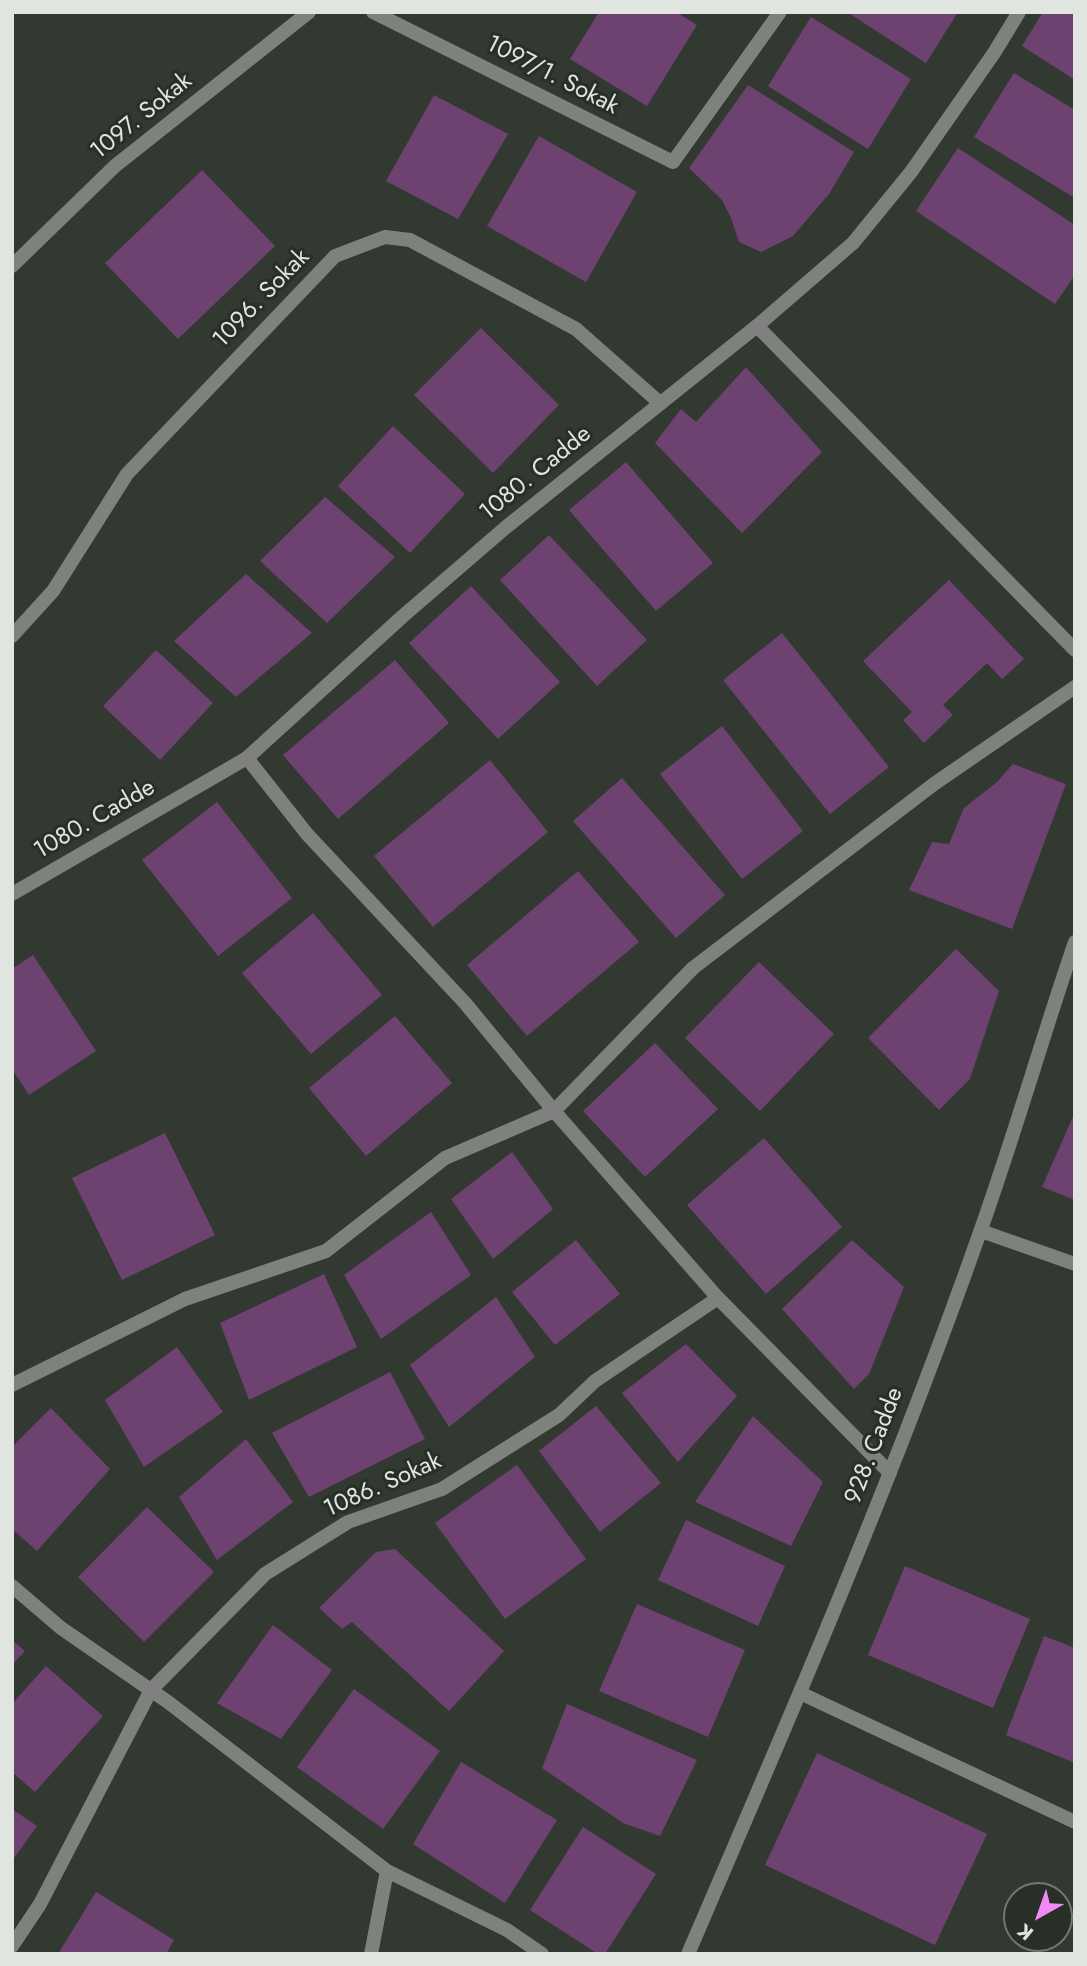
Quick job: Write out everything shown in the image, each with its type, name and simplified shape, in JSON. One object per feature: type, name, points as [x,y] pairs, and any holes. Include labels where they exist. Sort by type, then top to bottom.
[{"type":"street","name":"1097. Sokak","points":[[12,266],[115,166],[309,12]]},
{"type":"street","name":"1097/1. Sokak","points":[[373,12],[673,162],[780,12]]},
{"type":"street","name":"1080. Cadde","points":[[12,894],[247,758],[433,590],[757,326],[853,243],[911,172],[994,53],[1019,12]]},
{"type":"street","name":"1096. Sokak","points":[[12,636],[53,591],[127,474],[335,256],[385,237],[410,240],[576,329],[660,403]]},
{"type":"street","points":[[757,326],[1075,650]]},
{"type":"street","points":[[12,1385],[185,1299],[326,1251],[446,1158],[554,1111],[693,968],[934,784],[1075,687]]},
{"type":"street","points":[[247,758],[307,834],[465,1003],[554,1111],[718,1298],[890,1474]]},
{"type":"street","name":"928. Cadde","points":[[688,1954],[890,1474],[981,1231],[1075,942]]},
{"type":"street","points":[[981,1231],[1075,1264]]},
{"type":"street","name":"1086. Sokak","points":[[12,1946],[40,1904],[151,1690],[265,1574],[348,1522],[442,1489],[559,1415],[595,1381],[718,1298]]},
{"type":"street","points":[[12,1586],[61,1628],[151,1690],[387,1871],[507,1930],[542,1954]]},
{"type":"street","points":[[800,1693],[1075,1822]]},
{"type":"street","points":[[371,1954],[387,1871]]},
{"type":"building","points":[[599,12],[676,12],[697,25],[647,106],[570,59]]},
{"type":"building","points":[[847,12],[958,12],[926,63]]},
{"type":"building","points":[[1043,12],[1075,12],[1075,80],[1022,46]]},
{"type":"building","points":[[811,17],[911,79],[868,149],[768,86]]},
{"type":"building","points":[[1014,73],[1075,110],[1075,198],[974,137]]},
{"type":"building","points":[[748,85],[854,152],[829,194],[793,236],[761,252],[739,242],[722,200],[689,168]]},
{"type":"building","points":[[434,95],[508,134],[458,219],[386,181]]},
{"type":"building","points":[[539,136],[637,192],[586,282],[487,226]]},
{"type":"building","points":[[958,148],[1075,225],[1075,275],[1055,304],[916,211]]},
{"type":"building","points":[[202,170],[275,246],[178,339],[105,263]]},
{"type":"building","points":[[481,328],[559,405],[493,473],[414,395]]},
{"type":"building","points":[[746,367],[822,452],[742,533],[655,443],[681,409],[696,422]]},
{"type":"building","points":[[393,426],[465,494],[410,553],[338,486]]},
{"type":"building","points":[[626,462],[713,563],[656,611],[569,510]]},
{"type":"building","points":[[325,497],[395,557],[327,623],[260,561]]},
{"type":"building","points":[[549,535],[647,640],[597,686],[500,580]]},
{"type":"building","points":[[246,574],[312,633],[236,697],[174,641]]},
{"type":"building","points":[[949,580],[1024,659],[1002,679],[987,663],[943,705],[953,715],[924,743],[903,720],[912,712],[863,661]]},
{"type":"building","points":[[471,586],[560,682],[498,739],[409,643]]},
{"type":"building","points":[[782,633],[889,767],[830,814],[723,680]]},
{"type":"building","points":[[156,650],[213,703],[160,760],[103,706]]},
{"type":"building","points":[[395,660],[449,723],[338,819],[283,755]]},
{"type":"building","points":[[722,726],[803,831],[742,879],[660,774]]},
{"type":"building","points":[[490,760],[548,832],[433,927],[374,856]]},
{"type":"building","points":[[1013,764],[1066,784],[1012,929],[909,890],[932,842],[949,844],[964,808],[997,782]]},
{"type":"building","points":[[622,778],[725,895],[676,938],[573,821]]},
{"type":"building","points":[[217,802],[292,898],[218,956],[142,860]]},
{"type":"building","points":[[578,871],[639,942],[527,1036],[467,965]]},
{"type":"building","points":[[313,913],[382,995],[311,1054],[242,973]]},
{"type":"building","points":[[956,949],[999,991],[970,1079],[939,1110],[868,1038]]},
{"type":"building","points":[[33,955],[96,1051],[29,1095],[12,1069],[12,969]]},
{"type":"building","points":[[759,962],[834,1034],[760,1111],[685,1038]]},
{"type":"building","points":[[395,1016],[452,1083],[366,1156],[309,1088]]},
{"type":"building","points":[[655,1043],[718,1109],[645,1177],[583,1111]]},
{"type":"building","points":[[1075,1112],[1075,1200],[1042,1187]]},
{"type":"building","points":[[165,1133],[215,1235],[122,1280],[72,1178]]},
{"type":"building","points":[[764,1138],[842,1227],[766,1294],[687,1205]]},
{"type":"building","points":[[512,1152],[553,1209],[493,1259],[451,1199]]},
{"type":"building","points":[[431,1212],[471,1275],[381,1339],[344,1275]]},
{"type":"building","points":[[576,1240],[620,1294],[555,1345],[512,1292]]},
{"type":"building","points":[[852,1240],[904,1287],[869,1374],[854,1389],[782,1309]]},
{"type":"building","points":[[324,1274],[357,1347],[249,1400],[220,1323]]},
{"type":"building","points":[[496,1297],[535,1357],[449,1427],[410,1365]]},
{"type":"building","points":[[686,1344],[737,1396],[678,1462],[622,1393]]},
{"type":"building","points":[[177,1347],[223,1412],[144,1467],[105,1400]]},
{"type":"building","points":[[390,1372],[425,1439],[309,1497],[272,1433]]},
{"type":"building","points":[[596,1406],[661,1483],[600,1532],[539,1451]]},
{"type":"building","points":[[51,1408],[110,1469],[37,1551],[12,1529],[12,1447]]},
{"type":"building","points":[[753,1416],[823,1482],[791,1546],[695,1502]]},
{"type":"building","points":[[246,1439],[293,1502],[217,1560],[179,1497]]},
{"type":"building","points":[[517,1465],[586,1559],[505,1619],[435,1523]]},
{"type":"building","points":[[147,1507],[214,1572],[144,1642],[78,1577]]},
{"type":"building","points":[[686,1520],[785,1566],[758,1626],[658,1580]]},
{"type":"building","points":[[395,1549],[504,1651],[449,1711],[352,1622],[342,1629],[319,1608],[376,1552]]},
{"type":"building","points":[[905,1566],[1030,1619],[993,1708],[868,1655]]},
{"type":"building","points":[[637,1604],[745,1650],[708,1737],[599,1691]]},
{"type":"building","points":[[273,1625],[332,1670],[281,1739],[217,1703]]},
{"type":"building","points":[[1044,1636],[1075,1648],[1075,1763],[1006,1735]]},
{"type":"building","points":[[12,1640],[25,1651],[12,1665]]},
{"type":"building","points":[[46,1666],[103,1716],[35,1792],[12,1772],[12,1704]]},
{"type":"building","points":[[354,1689],[440,1751],[383,1829],[297,1767]]},
{"type":"building","points":[[567,1704],[697,1760],[660,1836],[623,1823],[542,1768]]},
{"type":"building","points":[[817,1753],[987,1834],[935,1945],[765,1865]]},
{"type":"building","points":[[461,1762],[557,1820],[505,1903],[413,1844]]},
{"type":"building","points":[[12,1809],[37,1826],[12,1861]]},
{"type":"building","points":[[583,1827],[656,1874],[605,1954],[598,1954],[530,1910]]},
{"type":"building","points":[[96,1892],[174,1940],[166,1954],[58,1954]]}]
